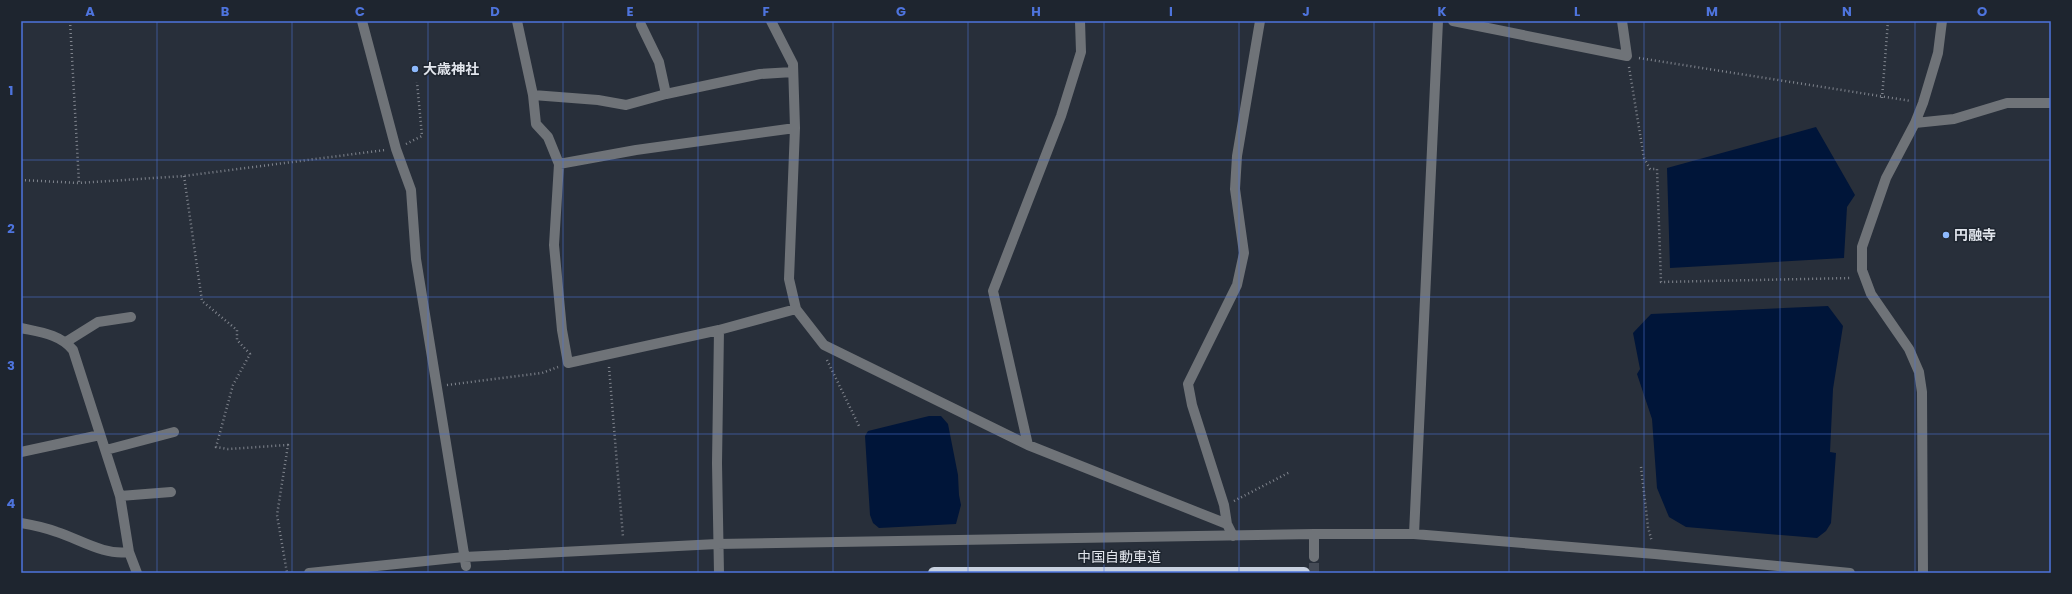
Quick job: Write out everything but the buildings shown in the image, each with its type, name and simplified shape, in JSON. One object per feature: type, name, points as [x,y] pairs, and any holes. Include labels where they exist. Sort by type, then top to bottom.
[{"type":"highway","name":"中国自動車道","points":[[934,573],[1304,573]]},
{"type":"street","points":[[362,21],[396,149],[411,190],[416,259],[465,561]]},
{"type":"street","points":[[518,21],[533,95],[536,124],[548,137],[559,164],[554,245],[562,330],[568,363],[719,330],[796,309]]},
{"type":"street","points":[[770,21],[793,64],[795,128],[789,279],[796,309],[824,345],[1028,445],[1227,524]]},
{"type":"street","points":[[1028,445],[993,291],[1060,116],[1081,52],[1080,21]]},
{"type":"street","points":[[1233,536],[1227,524],[1224,505],[1192,405],[1188,384],[1237,285],[1244,253],[1235,189],[1237,156],[1260,21]]},
{"type":"street","points":[[1414,534],[1438,21]]},
{"type":"street","points":[[1453,21],[1627,56],[1622,21]]},
{"type":"street","points":[[1923,573],[1922,392],[1919,372],[1909,350],[1871,294],[1862,270],[1862,247],[1886,178],[1915,123],[1923,103],[1938,53],[1942,21]]},
{"type":"street","points":[[641,25],[659,62],[666,94]]},
{"type":"street","points":[[533,95],[598,100],[626,105],[666,94],[760,74],[793,72]]},
{"type":"street","points":[[1915,123],[1954,119],[2007,102],[2051,103]]},
{"type":"street","points":[[559,164],[636,150],[795,128]]},
{"type":"street","points":[[66,342],[98,322],[131,317]]},
{"type":"street","points":[[21,328],[51,335],[66,342],[73,350],[120,496],[129,552],[137,573]]},
{"type":"street","points":[[718,573],[716,463],[719,330]]},
{"type":"street","points":[[106,450],[174,432]]},
{"type":"street","points":[[21,452],[100,435]]},
{"type":"street","points":[[120,496],[171,492]]},
{"type":"street","points":[[21,523],[58,532],[93,546],[121,553],[129,552]]},
{"type":"street","points":[[1314,534],[1314,557]]},
{"type":"street","points":[[309,573],[624,549],[717,544],[1314,534],[1414,534],[1655,554],[1850,573]]},
{"type":"path","points":[[70,21],[79,184]]},
{"type":"path","points":[[1882,98],[1888,21]]},
{"type":"path","points":[[1871,294],[1858,278],[1661,282],[1657,169],[1650,169],[1644,158],[1627,56],[1882,98],[1923,103]]},
{"type":"path","points":[[21,180],[79,184],[184,176],[396,149],[422,136],[417,82]]},
{"type":"path","points":[[184,176],[202,301],[237,330],[236,340],[250,354],[233,384],[216,448],[228,449],[288,445],[277,515],[287,573]]},
{"type":"path","points":[[824,345],[823,353],[860,428]]},
{"type":"path","points":[[607,354],[613,400],[624,549]]},
{"type":"path","points":[[437,386],[542,373],[568,363]]},
{"type":"path","points":[[1641,467],[1648,527],[1655,554]]},
{"type":"path","points":[[1224,505],[1243,497],[1290,472]]},
{"type":"water","points":[[1816,127],[1855,195],[1847,207],[1844,258],[1670,268],[1667,168]]},
{"type":"water","points":[[1828,306],[1843,326],[1833,389],[1830,452],[1836,453],[1831,523],[1826,531],[1817,538],[1686,527],[1669,517],[1657,488],[1652,419],[1637,374],[1640,369],[1633,333],[1651,314]]},
{"type":"water","points":[[929,416],[941,416],[948,424],[958,475],[961,505],[956,524],[879,528],[873,523],[870,515],[865,436],[868,431]]},
{"type":"tunnel","points":[[1314,557],[1314,573]]},
{"type":"place","name":"大歳神社","points":[[415,69]]},
{"type":"place","name":"円融寺","points":[[1946,235]]}]
